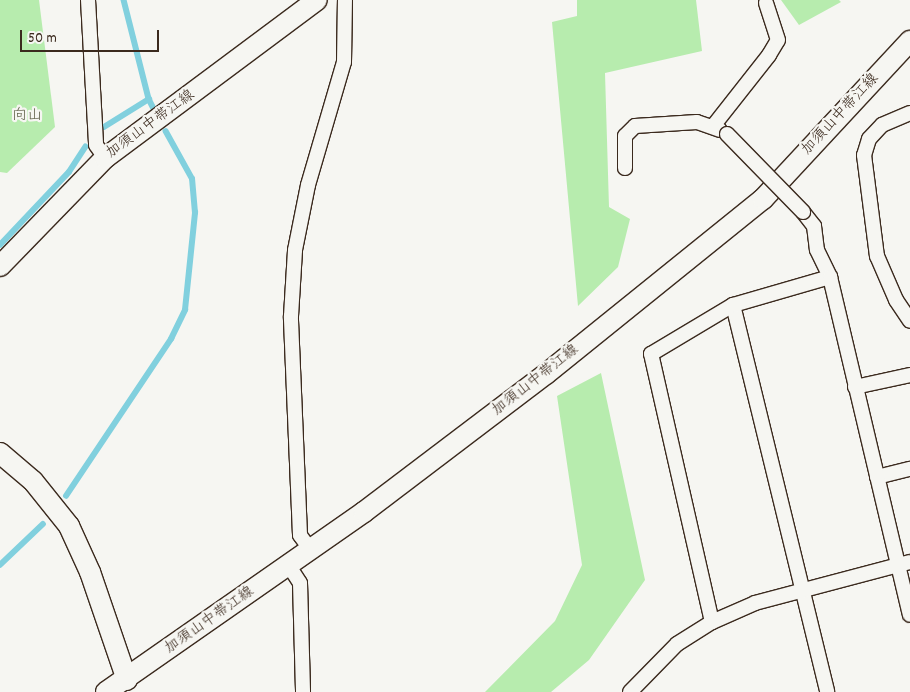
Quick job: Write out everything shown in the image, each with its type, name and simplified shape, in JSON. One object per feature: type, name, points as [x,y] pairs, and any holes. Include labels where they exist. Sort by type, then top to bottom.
[{"type":"main road","name":"加須山中帯江線","points":[[0,266],[105,158],[317,0]]},
{"type":"main road","name":"加須山中帯江線","points":[[106,692],[127,680],[289,566],[546,374],[763,198],[910,41]]},
{"type":"main road","points":[[0,453],[33,481],[69,526],[90,572],[127,680]]},
{"type":"street","points":[[88,0],[96,145],[105,158]]},
{"type":"street","points":[[310,549],[300,535],[291,316],[295,250],[308,185],[344,62],[345,0]]},
{"type":"street","points":[[714,125],[769,55],[778,40],[766,4]]},
{"type":"street","points":[[910,113],[882,125],[869,139],[864,155],[877,256],[896,300],[910,321]]},
{"type":"street","points":[[625,168],[625,136],[635,126],[681,122],[714,125],[727,134],[804,212],[814,226],[817,250],[830,277],[877,477],[904,564],[910,615]]},
{"type":"street","points":[[712,622],[651,354],[733,305],[830,277]]},
{"type":"street","points":[[733,305],[804,589],[827,692]]},
{"type":"street","points":[[855,387],[910,375]]},
{"type":"street","points":[[877,477],[910,469]]},
{"type":"street","points":[[630,692],[677,644],[712,622],[755,603],[904,564]]},
{"type":"street","points":[[289,566],[300,583],[303,692]]},
{"type":"green space","name":"向山","points":[[0,0],[39,0],[55,127],[7,173],[0,172]]},
{"type":"green space","points":[[577,0],[696,0],[702,51],[605,73],[609,207],[630,219],[618,267],[578,306],[552,22],[577,16]]},
{"type":"green space","points":[[781,0],[839,0],[841,2],[799,25]]},
{"type":"green space","points":[[601,373],[645,580],[589,660],[551,692],[485,692],[555,621],[582,565],[557,396]]},
{"type":"waterway","points":[[124,0],[149,99],[154,109]]},
{"type":"waterway","points":[[104,127],[149,99]]},
{"type":"waterway","points":[[66,496],[171,339],[185,310],[195,213],[192,179],[166,132]]},
{"type":"waterway","points":[[0,245],[69,172],[85,147]]},
{"type":"waterway","points":[[0,565],[43,524]]}]
